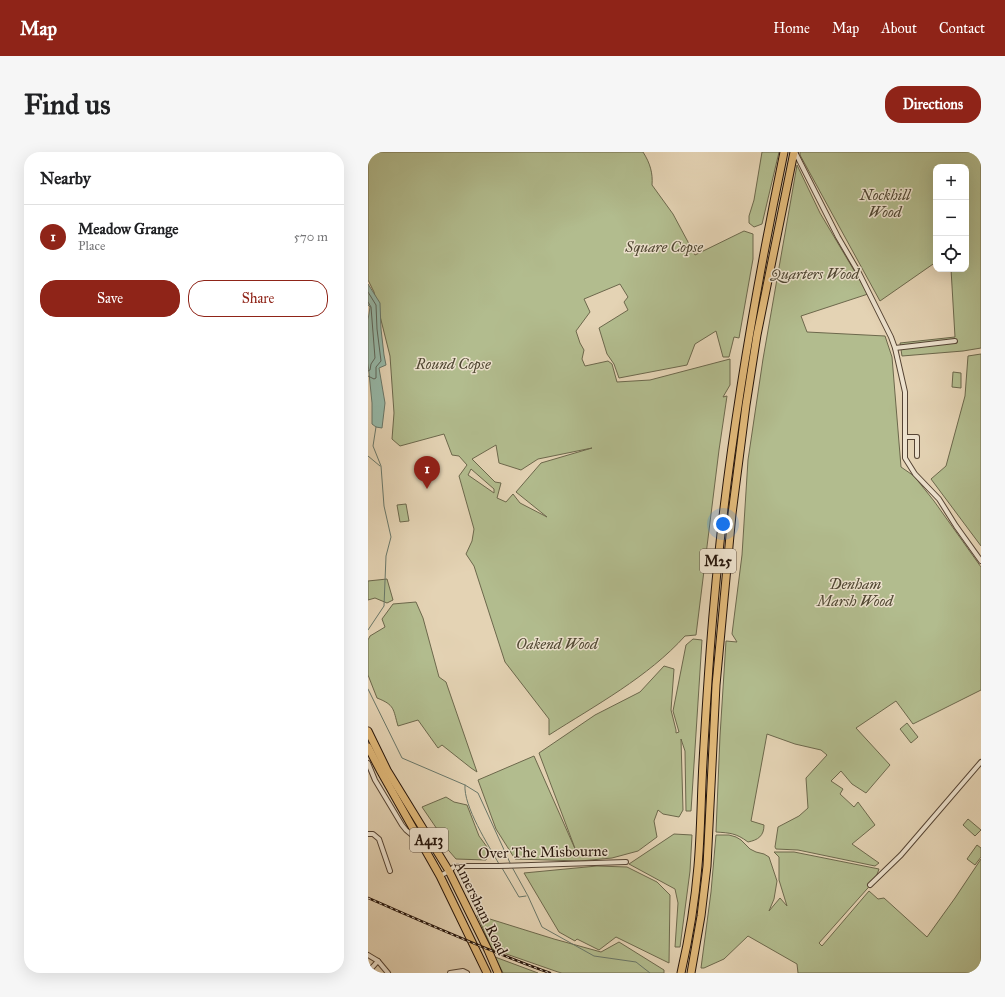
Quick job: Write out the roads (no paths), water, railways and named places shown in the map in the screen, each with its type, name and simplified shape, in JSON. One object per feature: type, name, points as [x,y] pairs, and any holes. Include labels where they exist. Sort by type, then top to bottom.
[{"type":"highway","name":"M25","points":[[681,973],[693,914],[698,868],[708,678],[723,514],[747,346],[767,232],[784,152]]},
{"type":"highway","name":"M25","points":[[691,973],[700,923],[707,866],[716,685],[732,514],[746,405],[757,335],[795,153]]},
{"type":"highway","name":"Amersham Road","points":[[368,731],[387,770],[449,871],[498,973]]},
{"type":"highway","name":"A413","points":[[368,747],[440,876],[487,973]]},
{"type":"street","points":[[795,153],[838,237],[859,273],[895,348],[905,392],[905,458],[915,474],[939,499],[981,561]]},
{"type":"street","points":[[895,348],[955,341]]},
{"type":"street","points":[[905,437],[918,437],[917,456]]},
{"type":"street","points":[[870,885],[901,855],[981,762]]},
{"type":"street","points":[[368,763],[375,780],[402,825],[413,837],[422,842]]},
{"type":"street","points":[[368,834],[374,834],[379,839],[390,871]]},
{"type":"street","name":"Over The Misbourne","points":[[440,876],[455,866],[626,862]]},
{"type":"street","points":[[368,956],[378,961],[388,973]]},
{"type":"street","points":[[368,972],[378,961]]},
{"type":"street","points":[[450,973],[463,971],[467,973]]},
{"type":"water","points":[[368,284],[380,303],[381,329],[386,365],[379,368],[385,403],[382,428],[376,427],[372,424],[372,403],[368,363],[368,320],[370,307],[368,305]]},
{"type":"waterway","points":[[368,630],[384,606],[386,556],[391,537],[384,506],[381,466],[373,446],[376,427]]},
{"type":"waterway","points":[[368,456],[380,466]]},
{"type":"waterway","points":[[368,689],[402,758],[465,785],[478,793],[511,865]]},
{"type":"waterway","points":[[465,785],[465,794],[472,814],[483,837],[499,864]]},
{"type":"waterway","points":[[512,867],[528,896],[542,927],[594,956],[636,962],[650,973]]},
{"type":"waterway","points":[[502,868],[519,897],[526,896]]},
{"type":"railway","points":[[368,898],[527,965],[550,973]]},
{"type":"place","name":"Meadow Grange","points":[[427,489]]},
{"type":"park label","name":"Nockhill Wood","points":[[885,204]]},
{"type":"park label","name":"Square Copse","points":[[664,247]]},
{"type":"park label","name":"Quarters Wood","points":[[815,274]]},
{"type":"park label","name":"Round Copse","points":[[453,364]]},
{"type":"park label","name":"Denham Marsh Wood","points":[[855,592]]},
{"type":"park label","name":"Oakend Wood","points":[[557,644]]}]
